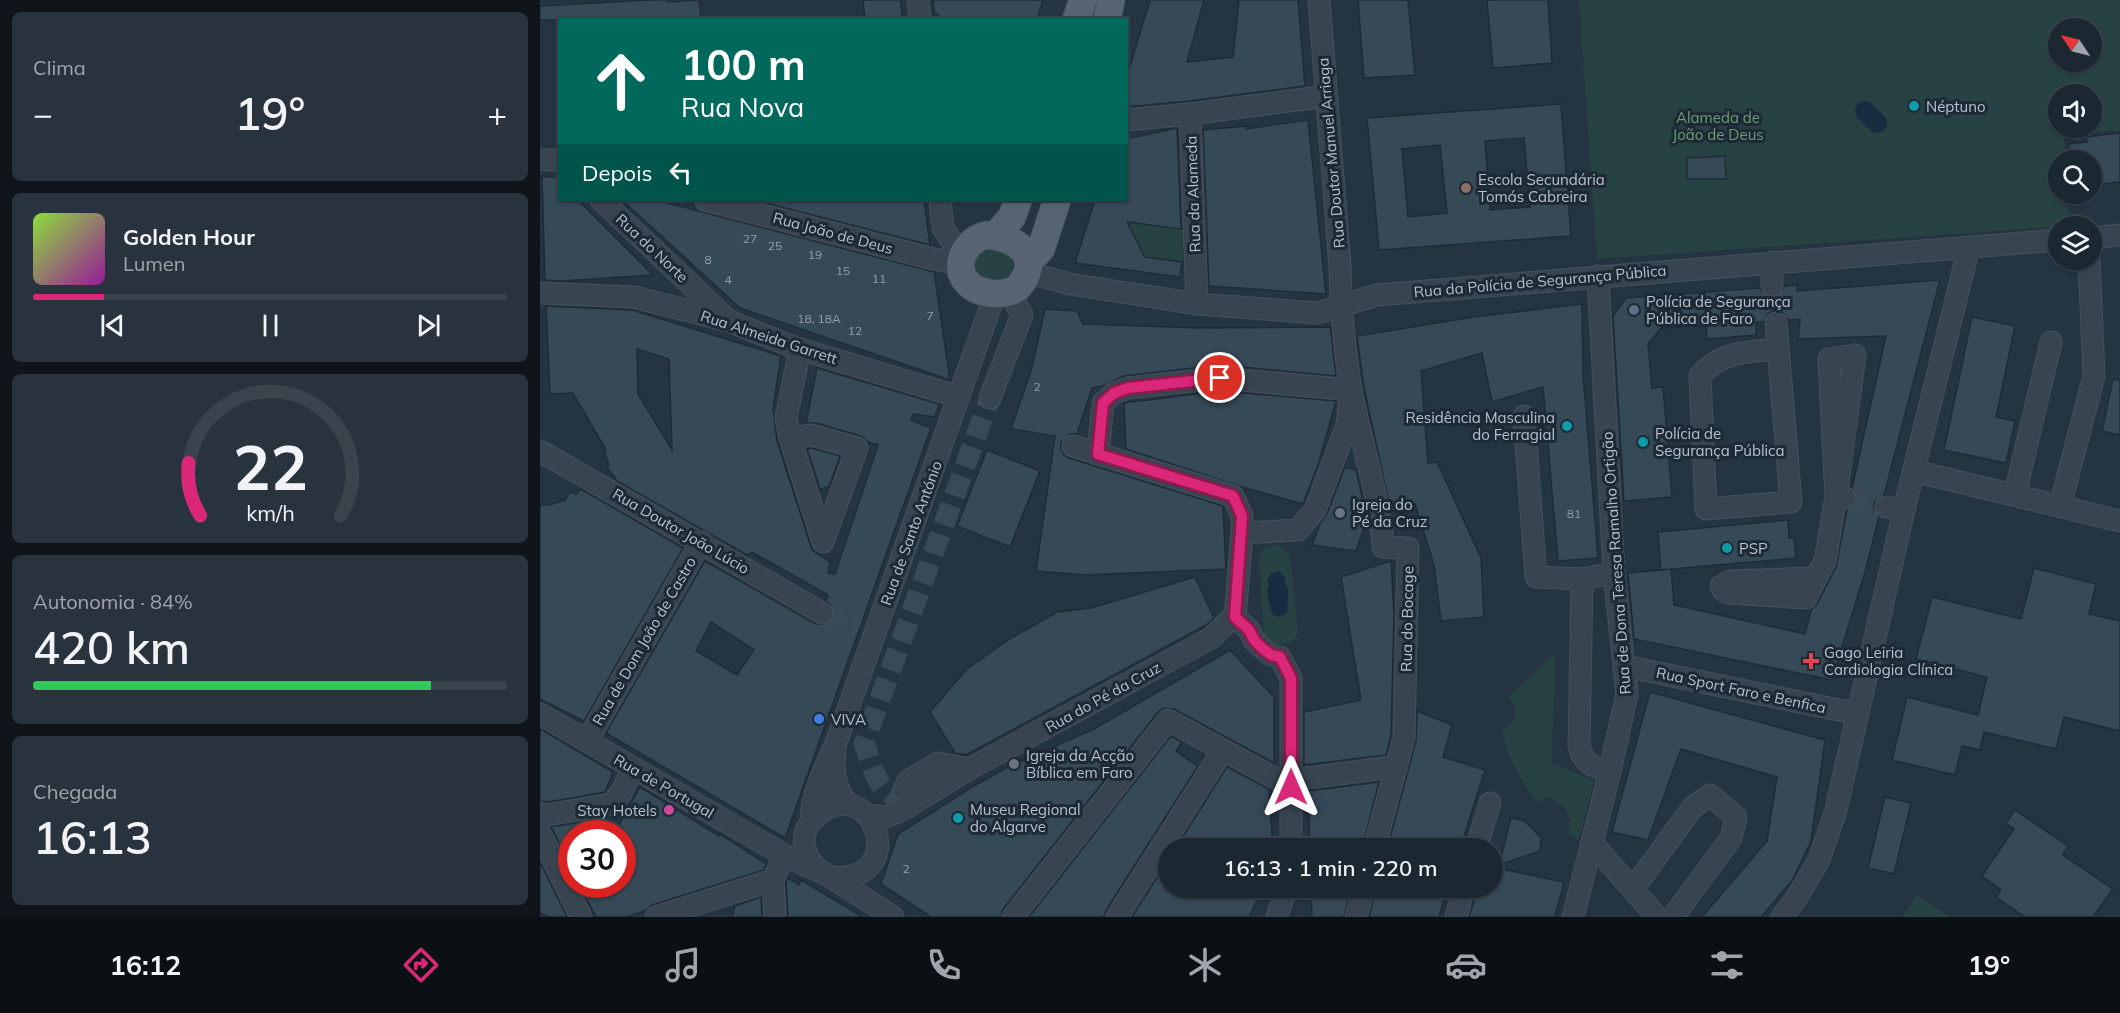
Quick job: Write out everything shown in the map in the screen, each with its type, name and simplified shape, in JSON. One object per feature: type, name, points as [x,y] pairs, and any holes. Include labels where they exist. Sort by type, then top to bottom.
[{"type":"main road","points":[[1077,18],[1083,0]]},
{"type":"main road","points":[[1107,18],[1111,0]]},
{"type":"main road","points":[[995,236],[1012,217],[1018,201]]},
{"type":"main road","points":[[1009,283],[1041,249],[1057,201]]},
{"type":"main road","points":[[995,236],[1018,244],[1025,251],[1009,283],[965,280],[961,267],[954,260],[975,238],[995,236]]},
{"type":"street","points":[[918,0],[920,18]]},
{"type":"street","name":"Rua Doutor Manuel Arriaga","points":[[1319,0],[1340,266],[1341,305]]},
{"type":"street","name":"Rua da Alameda","points":[[1197,304],[1190,114],[1327,96]]},
{"type":"street","points":[[1128,120],[1190,114]]},
{"type":"street","points":[[540,159],[558,161]]},
{"type":"street","name":"Rua do Norte","points":[[602,201],[729,321]]},
{"type":"street","name":"Rua João de Deus","points":[[709,201],[954,260]]},
{"type":"street","points":[[940,201],[943,228],[954,260]]},
{"type":"street","points":[[2102,237],[2120,235]]},
{"type":"street","name":"Rua da Polícia de Segurança Pública","points":[[1009,283],[1034,291],[1070,284],[1197,304],[1318,313],[1377,295],[2048,241]]},
{"type":"street","points":[[1782,917],[1796,899],[1819,860],[1836,810],[1858,714],[1895,509],[1912,479],[1969,247]]},
{"type":"street","points":[[1772,262],[1772,285]]},
{"type":"street","points":[[2060,506],[2094,376],[2089,270]]},
{"type":"street","name":"Rua de Dona Teresa Ramalho Ortigão","points":[[1573,917],[1627,694],[1614,573],[1598,276]]},
{"type":"street","points":[[990,398],[1022,315],[1009,283]]},
{"type":"street","name":"Rua de Santo António","points":[[836,743],[867,631],[959,397],[983,323],[1009,283]]},
{"type":"street","name":"Rua Almeida Garrett","points":[[540,293],[634,297],[729,321],[800,349],[959,397]]},
{"type":"street","name":"Rua do Bocage","points":[[1341,305],[1352,390],[1380,516],[1383,547],[1408,548],[1404,738],[1377,838]]},
{"type":"street","points":[[1776,323],[1791,502],[1706,508],[1700,376],[1711,363],[1739,352],[1778,349]]},
{"type":"street","points":[[2015,494],[2051,342]]},
{"type":"street","points":[[790,438],[812,435],[857,448],[823,542],[790,438],[786,418],[800,349]]},
{"type":"street","points":[[1816,578],[1826,561],[1841,497],[1855,355],[1829,358],[1841,497]]},
{"type":"street","points":[[1098,454],[1103,403],[1114,393],[1128,388],[1220,378],[1352,390],[1347,425],[1315,510],[1298,530],[1242,533]]},
{"type":"street","points":[[1524,416],[1536,577],[1582,579],[1614,573]]},
{"type":"street","points":[[1073,446],[1233,496],[1242,516],[1235,617],[1249,630],[1254,640],[1262,648],[1271,655],[1280,657],[1291,678],[1291,838]]},
{"type":"street","name":"Rua Doutor João Lúcio","points":[[540,450],[822,613]]},
{"type":"street","points":[[1912,479],[2015,494],[2120,521]]},
{"type":"street","name":"Rua de Dom João de Castro","points":[[587,741],[701,542]]},
{"type":"street","points":[[1582,579],[1579,746],[1582,758],[1591,766],[1610,771]]},
{"type":"street","name":"Rua do Pé da Cruz","points":[[868,815],[886,817],[1211,638],[1234,615],[1235,617]]},
{"type":"street","name":"Rua Sport Faro e Benfica","points":[[1624,666],[1858,714]]},
{"type":"street","name":"Rua de Portugal","points":[[540,714],[785,859],[825,874],[893,917]]},
{"type":"street","points":[[1013,917],[1168,720],[1291,783],[1385,768],[1395,770]]},
{"type":"street","points":[[836,743],[833,767],[839,794],[848,805]]},
{"type":"street","points":[[811,820],[820,811],[833,805],[859,808],[868,815],[875,826],[878,839],[876,854],[870,865],[852,877],[825,874],[813,865],[807,854],[804,842],[811,820],[812,804],[820,778],[836,743]]},
{"type":"street","points":[[1117,917],[1223,750]]},
{"type":"street","points":[[904,790],[908,782],[938,764],[969,770]]},
{"type":"street","points":[[540,813],[547,815],[611,804],[621,793],[633,768]]},
{"type":"street","points":[[1633,889],[1693,807],[1710,795],[1736,817],[1731,838],[1673,917]]},
{"type":"street","points":[[1479,838],[1490,803]]},
{"type":"street","points":[[540,833],[581,917]]},
{"type":"street","points":[[1592,843],[1657,917]]},
{"type":"street","points":[[775,917],[773,880],[785,859]]},
{"type":"street","points":[[656,917],[773,880]]},
{"type":"street","points":[[1277,917],[1283,898]]},
{"type":"street","points":[[1356,917],[1361,898]]},
{"type":"street","points":[[1455,917],[1461,898]]},
{"type":"green space","name":"Alameda de João de Deus","points":[[1579,0],[2120,0],[2120,130],[2102,132],[2102,84],[2048,84],[2048,138],[2064,138],[2065,150],[2048,150],[2048,204],[2068,204],[2068,216],[2048,216],[2048,227],[1597,259]]},
{"type":"green space","points":[[1090,217],[1186,229],[1182,262],[1145,257],[1139,244],[1083,237]]},
{"type":"green space","points":[[987,248],[1008,254],[1013,259],[1012,271],[1006,278],[988,278],[973,269],[974,254]]},
{"type":"green space","points":[[1273,545],[1281,546],[1290,554],[1298,631],[1292,641],[1283,644],[1273,642],[1264,635],[1259,560],[1263,550]]},
{"type":"green space","points":[[1555,653],[1552,763],[1594,780],[1579,840],[1568,833],[1570,821],[1565,807],[1549,797],[1537,802],[1511,760],[1502,730],[1511,724],[1516,712],[1509,697]]},
{"type":"green space","points":[[1917,895],[1950,917],[1902,917]]},
{"type":"water","points":[[1279,571],[1286,578],[1284,581],[1288,589],[1287,613],[1279,617],[1272,614],[1267,581],[1271,574]]},
{"type":"building","points":[[650,0],[668,0],[668,2],[699,0],[701,18],[540,20],[540,6]]},
{"type":"building","points":[[863,0],[900,0],[903,18],[865,18]]},
{"type":"building","points":[[933,0],[1043,0],[1038,18],[941,18],[934,11]]},
{"type":"building","points":[[1150,0],[1204,0],[1187,62],[1233,57],[1239,0],[1298,0],[1305,86],[1128,107],[1128,72]]},
{"type":"building","points":[[1358,0],[1408,0],[1415,75],[1364,78]]},
{"type":"building","points":[[1487,0],[1548,0],[1552,63],[1493,68]]},
{"type":"building","points":[[1561,104],[1571,236],[1379,250],[1367,118]],"holes":[[[1524,138],[1530,207],[1490,210],[1485,141]],[[1440,145],[1447,213],[1408,217],[1402,149]]]},
{"type":"building","points":[[1308,120],[1326,294],[1209,286],[1203,130],[1246,126],[1246,129]]},
{"type":"building","points":[[1177,128],[1181,229],[1127,222],[1145,257],[1182,262],[1180,277],[1075,263],[1095,201],[1128,201],[1128,139]]},
{"type":"building","points":[[2120,133],[2120,182],[2102,184],[2102,150],[2070,150],[2069,144],[2087,142],[2086,138],[2102,138],[2102,135]]},
{"type":"building","points":[[1725,156],[1726,179],[1687,179],[1687,158]]},
{"type":"building","points":[[542,177],[555,177],[558,179],[558,201],[579,201],[653,275],[562,281],[545,280]]},
{"type":"building","points":[[623,201],[660,201],[934,272],[950,380],[740,308]]},
{"type":"building","points":[[758,201],[924,201],[930,245]]},
{"type":"building","points":[[1940,280],[1884,495],[1877,498],[1874,504],[1874,512],[1879,517],[1832,680],[1634,639],[1628,573],[1671,569],[1674,605],[1805,634],[1811,610],[1817,604],[1836,567],[1847,510],[1855,506],[1858,500],[1857,493],[1852,488],[1886,336],[1798,339],[1800,319],[1788,320],[1782,312],[1776,310],[1768,313],[1764,322],[1756,322],[1756,335],[1707,339],[1706,325],[1661,328],[1648,344],[1652,388],[1663,387],[1672,497],[1624,501],[1613,316],[1626,298],[1760,288],[1765,296],[1773,298],[1779,296],[1785,286],[1797,285],[1797,291]]},
{"type":"building","points":[[1582,304],[1583,374],[1598,558],[1558,561],[1543,387],[1492,402],[1482,353],[1421,371],[1428,463],[1437,462],[1481,558],[1484,617],[1441,621],[1434,565],[1415,504],[1391,512],[1364,388],[1357,336],[1474,317]]},
{"type":"building","points":[[546,306],[632,310],[781,356],[773,409],[777,441],[812,550],[830,562],[828,573],[835,574],[878,445],[868,442],[861,436],[816,423],[806,423],[817,368],[939,404],[935,417],[913,414],[911,420],[931,428],[785,838],[606,733],[705,561],[816,624],[828,624],[833,619],[833,607],[826,601],[828,595],[752,552],[747,555],[617,481],[607,467],[609,465],[604,452],[606,450],[573,393],[550,394]],"holes":[[[637,349],[669,359],[672,450],[638,394]],[[711,622],[754,650],[737,675],[696,651]]]},
{"type":"building","points":[[1045,309],[1077,311],[1083,324],[1200,328],[1330,327],[1336,376],[1220,365],[1124,376],[1103,386],[1092,388],[1077,434],[1070,434],[1061,442],[1064,455],[1069,458],[1223,506],[1226,569],[1085,575],[1036,571],[1055,436],[1011,429],[1031,371]]},
{"type":"building","points":[[1972,317],[2015,326],[1996,417],[2015,421],[2006,463],[1944,450]]},
{"type":"building","points":[[2113,379],[2120,380],[2120,435],[2102,431]]},
{"type":"building","points":[[1219,391],[1336,401],[1319,462],[1303,504],[1242,487],[1126,449],[1124,403]]},
{"type":"building","points":[[811,448],[840,456],[829,487],[820,489],[807,449]]},
{"type":"building","points":[[987,450],[1040,471],[1010,547],[957,526]]},
{"type":"building","points":[[1345,467],[1356,470],[1367,519],[1356,551],[1312,545]]},
{"type":"building","points":[[581,489],[683,548],[584,721],[540,699],[540,505],[565,500],[570,492],[576,494]]},
{"type":"building","name":"PSP","points":[[1788,520],[1789,538],[1794,538],[1796,558],[1661,570],[1658,532]]},
{"type":"building","points":[[1391,561],[1394,615],[1391,736],[1386,755],[1304,765],[1304,712],[1361,700],[1341,577]]},
{"type":"building","points":[[2034,568],[2096,584],[2089,614],[2120,621],[2120,731],[2064,717],[2056,749],[1984,732],[1980,750],[1962,746],[1955,775],[1892,760],[1907,697],[1978,715],[1987,677],[1916,659],[1932,597],[2021,619]]},
{"type":"building","points":[[1195,577],[1214,618],[1206,625],[966,755],[955,753],[930,712],[967,669],[1008,640],[1057,612],[1091,608]]},
{"type":"building","points":[[1230,650],[1274,697],[1274,763],[1174,709],[1163,708],[1003,909],[1001,917],[931,917],[881,884],[898,834],[1008,767],[1094,729]]},
{"type":"building","points":[[1650,692],[1825,740],[1811,841],[1792,881],[1761,917],[1702,917],[1767,841],[1777,777],[1681,749],[1648,840],[1612,832]]},
{"type":"building","points":[[1417,711],[1452,725],[1443,757],[1485,770],[1463,838],[1390,838],[1416,741]]},
{"type":"building","points":[[540,729],[613,772],[605,792],[548,802],[540,801]]},
{"type":"building","points":[[1171,736],[1182,742],[1176,751],[1198,766],[1106,910],[1104,917],[1029,917]]},
{"type":"building","points":[[1227,767],[1269,789],[1272,838],[1182,838]]},
{"type":"building","points":[[1379,782],[1365,838],[1310,838],[1308,791]]},
{"type":"building","points":[[640,787],[719,836],[719,833],[766,864],[764,870],[652,905],[645,911],[626,917],[596,917],[586,898],[636,898],[636,820],[622,820]]},
{"type":"building","points":[[1885,797],[1911,803],[1894,874],[1868,868]]},
{"type":"building","points":[[2015,810],[2068,846],[2063,855],[2113,889],[2093,917],[2025,917],[1996,897],[2001,890],[1982,876],[2014,829],[2006,823]]},
{"type":"building","points":[[1511,818],[1524,821],[1541,838],[1540,851],[1503,864],[1503,849]]},
{"type":"building","points":[[558,826],[558,841],[551,827]]},
{"type":"building","points":[[540,862],[566,917],[549,917],[540,913]]},
{"type":"building","points":[[1503,869],[1564,882],[1555,917],[1469,917],[1475,898],[1503,898]]},
{"type":"building","points":[[1158,876],[1158,898],[1258,898],[1249,917],[1132,917]]},
{"type":"building","points":[[788,878],[799,885],[801,880],[863,917],[788,917],[786,882]]},
{"type":"building","points":[[761,897],[762,917],[732,917],[735,906]]},
{"type":"building","points":[[1311,898],[1349,898],[1344,917],[1312,917]]},
{"type":"building","points":[[1374,898],[1444,898],[1439,917],[1369,917]]},
{"type":"waterway","points":[[1865,111],[1877,123]]},
{"type":"tunnel","points":[[1772,285],[1776,323]]},
{"type":"tunnel","points":[[904,790],[900,798],[885,790],[876,776],[864,743],[990,398]]},
{"type":"tunnel","points":[[1845,498],[1886,507]]},
{"type":"tunnel","points":[[822,613],[859,628]]},
{"type":"place","name":"Néptuno","points":[[1914,106]]},
{"type":"place","name":"Escola Secundária Tomás Cabreira","points":[[1466,188]]},
{"type":"place","name":"Polícia de Segurança Pública de Faro","points":[[1634,310]]},
{"type":"place","name":"Residência Masculina do Ferragial","points":[[1567,426]]},
{"type":"place","name":"Polícia de Segurança Pública","points":[[1643,442]]},
{"type":"place","name":"Igreja do Pé da Cruz","points":[[1340,513]]},
{"type":"place","name":"PSP","points":[[1727,548]]},
{"type":"place","name":"Gago Leiria Cardiologia Clínica","points":[[1811,661]]},
{"type":"place","name":"VIVA","points":[[819,719]]},
{"type":"place","name":"Igreja da Acção Bíblica em Faro","points":[[1014,764]]},
{"type":"place","name":"Stay Hotels","points":[[669,810]]},
{"type":"place","name":"Museu Regional do Algarve","points":[[958,818]]},
{"type":"route","points":[[1220,378],[1128,388],[1114,393],[1103,403],[1098,454],[1233,496],[1242,516],[1235,617],[1249,630],[1254,640],[1262,648],[1271,655],[1280,657],[1291,678],[1291,787]]}]
